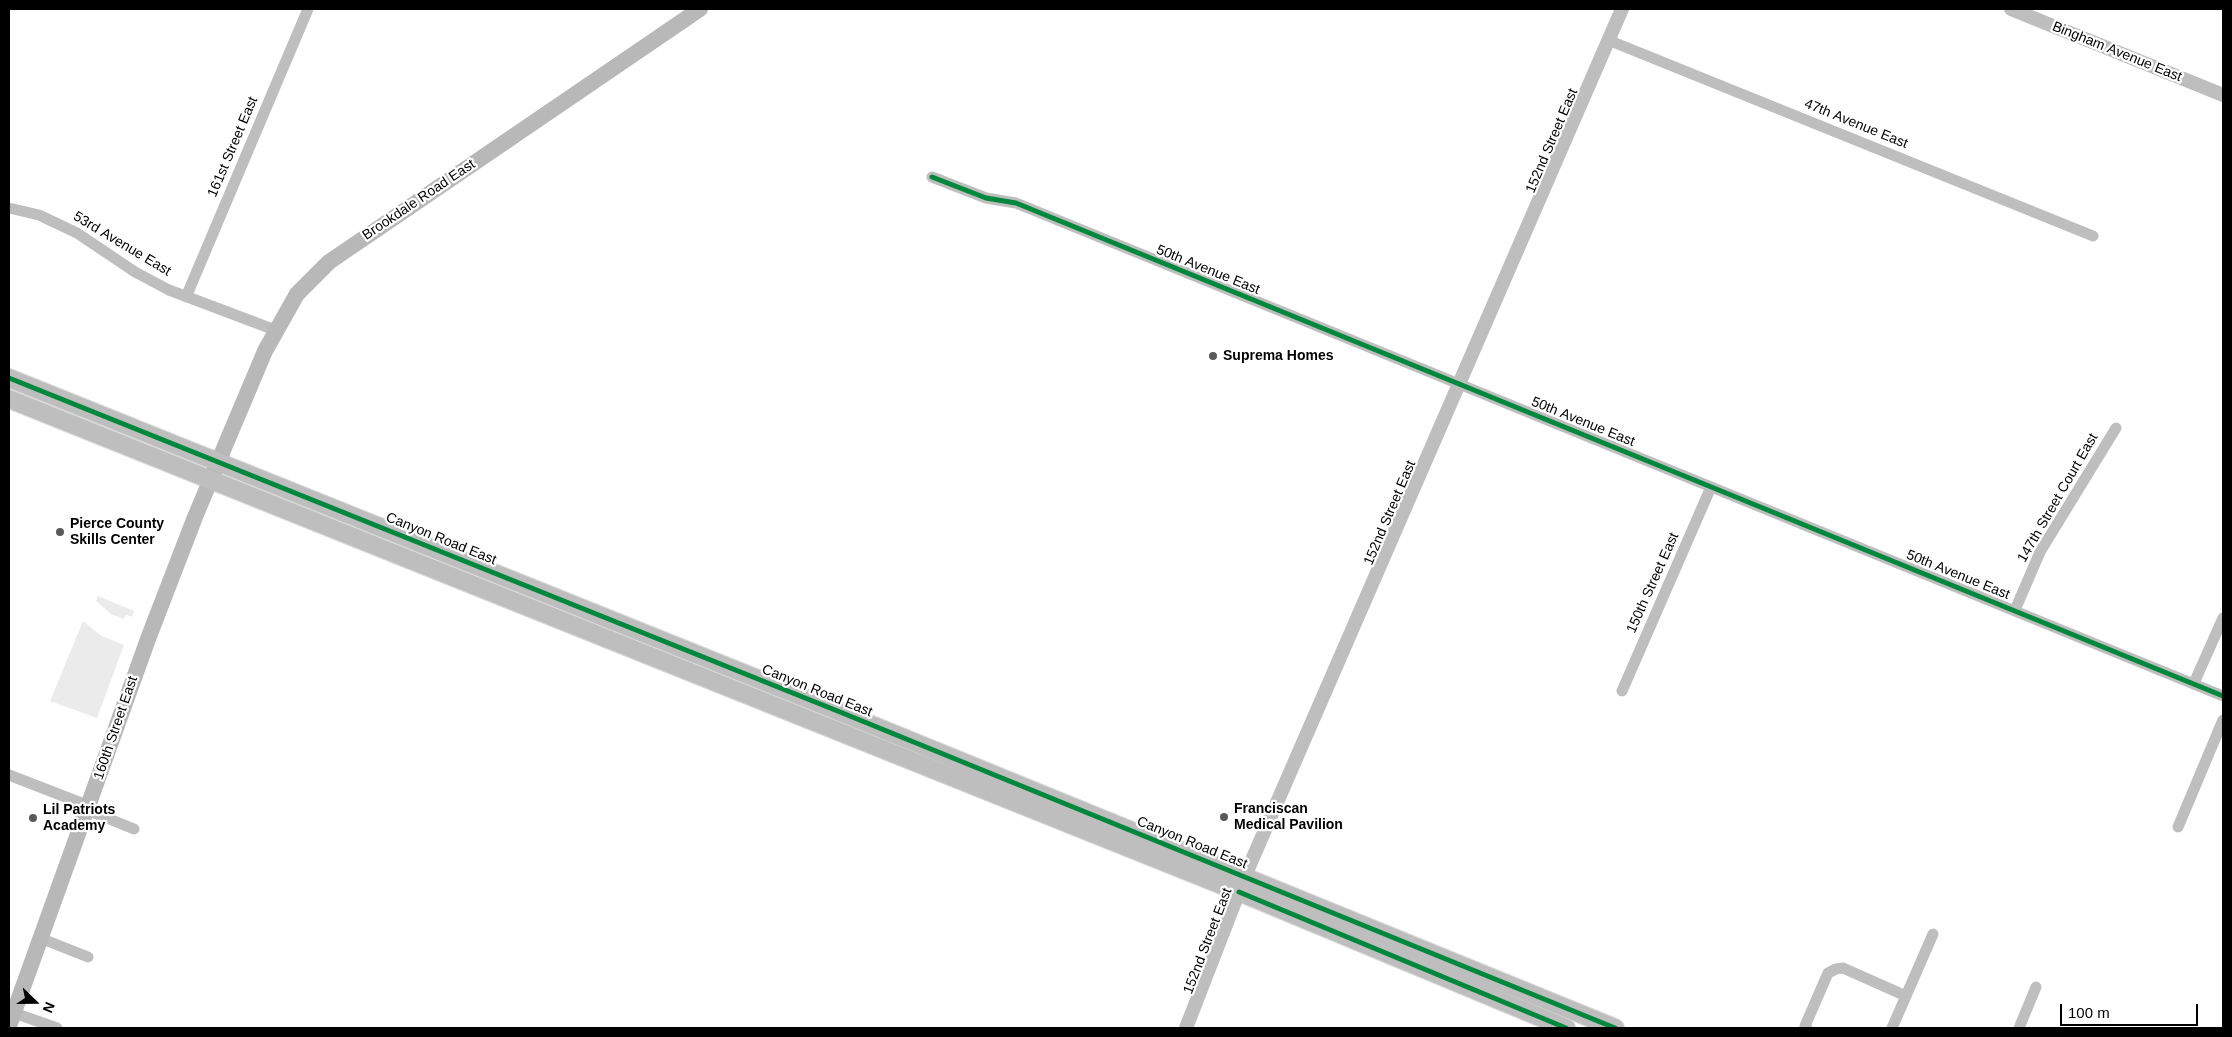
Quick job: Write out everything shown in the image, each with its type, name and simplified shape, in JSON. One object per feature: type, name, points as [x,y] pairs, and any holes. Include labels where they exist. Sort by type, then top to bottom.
[{"type":"main road","name":"Brookdale Road East","points":[[218,461],[276,330],[297,294],[329,262],[700,9]]},
{"type":"main road","name":"Canyon Road East","points":[[9,378],[218,461],[1242,884],[1566,1028]]},
{"type":"main road","name":"Canyon Road East","points":[[9,399],[210,480],[1615,1028]]},
{"type":"main road","name":"160th Street East","points":[[10,1019],[148,639],[218,461]]},
{"type":"street","name":"161st Street East","points":[[186,297],[308,9]]},
{"type":"street","name":"152nd Street East","points":[[1186,1028],[1242,884],[1622,9]]},
{"type":"street","name":"Bingham Avenue East","points":[[2011,9],[2223,95]]},
{"type":"street","name":"47th Avenue East","points":[[1608,40],[2093,236]]},
{"type":"street","name":"50th Avenue East","points":[[932,176],[986,198],[1016,203],[2223,696]]},
{"type":"street","name":"53rd Avenue East","points":[[9,208],[39,215],[77,232],[135,272],[155,283],[186,297],[276,330]]},
{"type":"street","name":"147th Street Court East","points":[[2015,610],[2040,552],[2116,428]]},
{"type":"street","name":"150th Street East","points":[[1622,691],[1711,487]]},
{"type":"street","points":[[2194,683],[2223,618]]},
{"type":"street","points":[[2178,828],[2223,720]]},
{"type":"street","points":[[9,775],[134,829]]},
{"type":"street","points":[[1892,1028],[1933,934]]},
{"type":"street","points":[[40,938],[88,957]]},
{"type":"street","points":[[1807,1028],[1805,1026],[1828,973],[1836,968],[1843,968],[1906,996]]},
{"type":"street","points":[[2019,1028],[2036,987]]},
{"type":"street","points":[[10,1019],[20,1015],[57,1028]]},
{"type":"shaded area","points":[[98,596],[134,611],[132,617],[127,615],[123,619],[111,614],[96,601]]},
{"type":"shaded area","points":[[83,621],[100,635],[124,645],[97,718],[50,701]]},
{"type":"cycle path","points":[[932,177],[986,198],[1016,203],[2223,696]]},
{"type":"cycle path","points":[[9,378],[845,714],[1615,1028]]},
{"type":"cycle path","points":[[1239,892],[1566,1028]]},
{"type":"place","name":"Suprema Homes","points":[[1213,356]]},
{"type":"place","name":"Pierce County Skills Center","points":[[60,532]]},
{"type":"place","name":"Franciscan Medical Pavilion","points":[[1224,817]]},
{"type":"place","name":"Lil Patriots Academy","points":[[33,818]]}]
